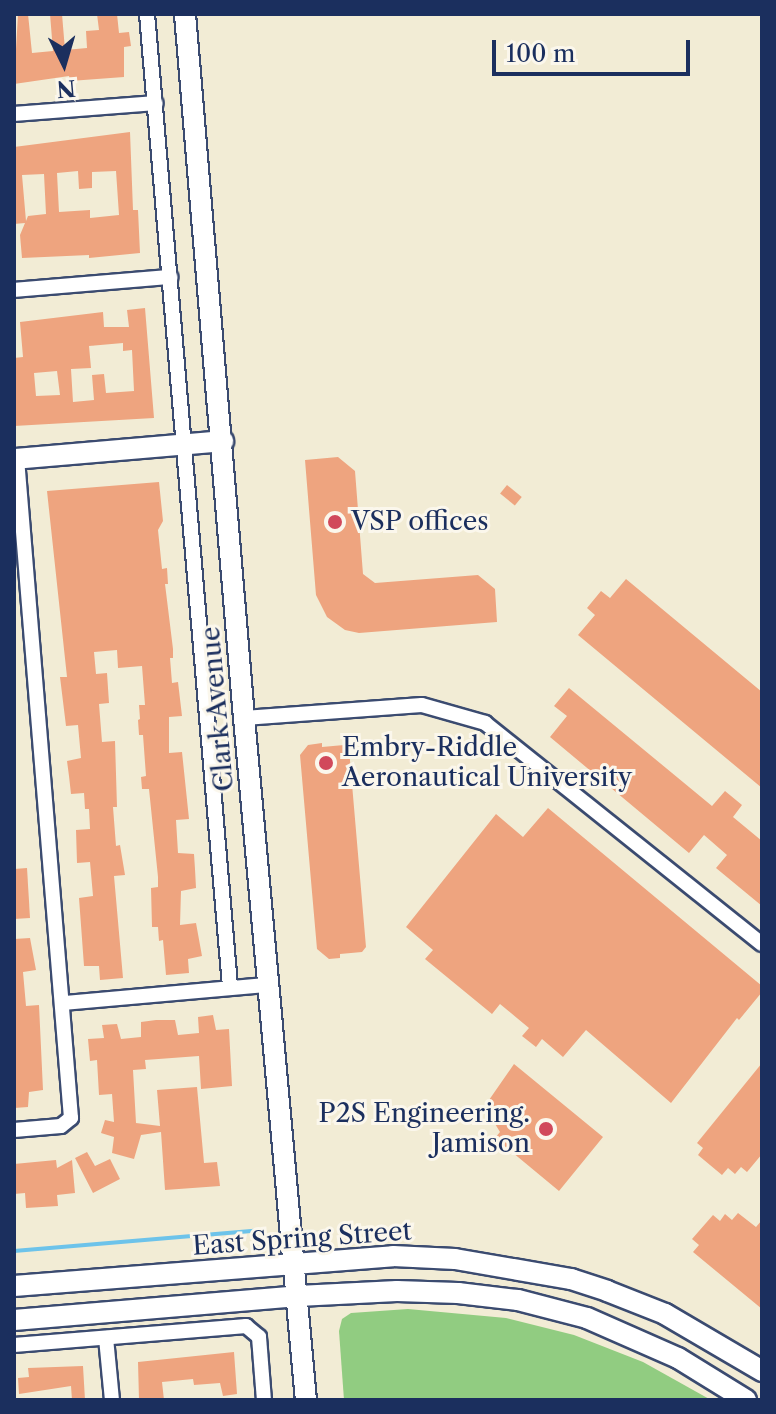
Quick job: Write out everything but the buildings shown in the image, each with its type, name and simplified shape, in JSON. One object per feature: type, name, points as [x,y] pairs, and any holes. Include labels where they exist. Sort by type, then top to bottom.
[{"type":"main road","name":"Clark Avenue","points":[[185,14],[267,985],[306,1400]]},
{"type":"main road","points":[[16,459],[223,441]]},
{"type":"main road","name":"East Spring Street","points":[[14,1286],[294,1258],[423,1256],[571,1279],[665,1314],[762,1371]]},
{"type":"main road","points":[[14,1320],[298,1296],[397,1291],[518,1300],[587,1318],[651,1344],[697,1368],[746,1400]]},
{"type":"street","name":"Clark Avenue","points":[[147,14],[230,987]]},
{"type":"street","points":[[14,114],[156,103]]},
{"type":"street","points":[[14,290],[170,277]]},
{"type":"street","points":[[14,1130],[61,1126],[71,1118],[64,1003],[16,459]]},
{"type":"street","points":[[244,718],[422,705],[462,713],[485,723],[517,745],[762,944]]},
{"type":"street","points":[[64,1003],[267,985]]},
{"type":"street","points":[[14,1345],[246,1326],[254,1329],[259,1337],[264,1400]]},
{"type":"street","points":[[106,1338],[112,1400]]},
{"type":"green space","points":[[408,1309],[506,1318],[574,1335],[643,1362],[711,1400],[344,1400],[339,1331],[342,1319],[351,1313]]},
{"type":"waterway","points":[[14,1251],[254,1231]]},
{"type":"place","name":"VSP offices","points":[[335,522]]},
{"type":"place","name":"Embry-Riddle Aeronautical University","points":[[326,763]]},
{"type":"place","name":"P2S Engineering. Jamison","points":[[546,1129]]}]
